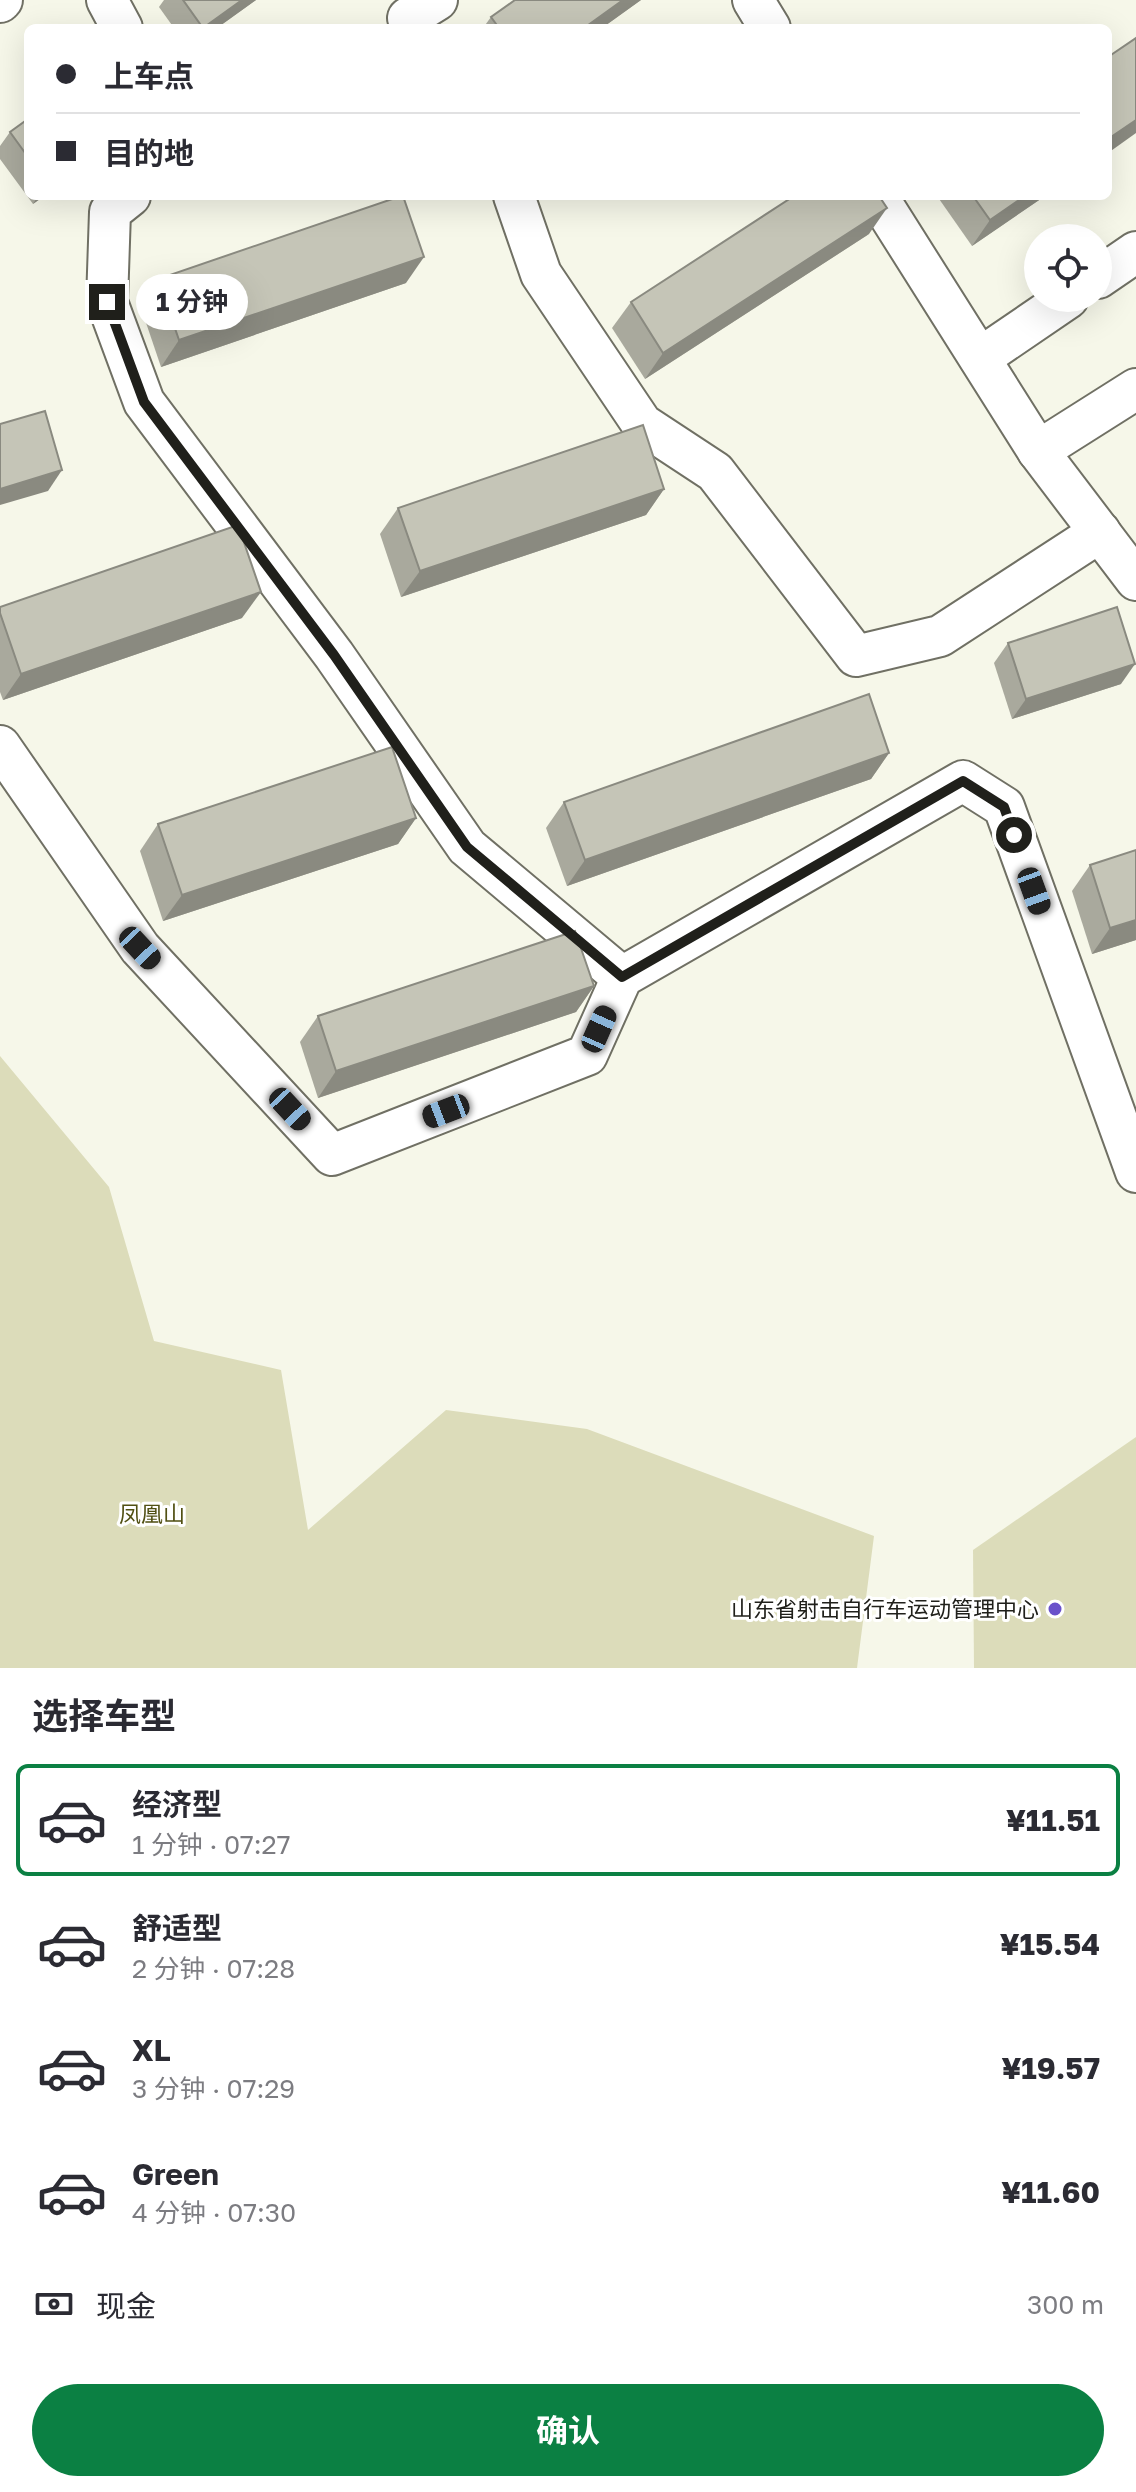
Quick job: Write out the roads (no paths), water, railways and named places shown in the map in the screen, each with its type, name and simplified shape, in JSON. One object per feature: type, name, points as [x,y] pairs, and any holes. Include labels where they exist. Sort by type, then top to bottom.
[{"type":"street","points":[[107,0],[120,24]]},
{"type":"street","points":[[753,0],[768,24]]},
{"type":"street","points":[[125,200],[110,212],[107,302],[144,402],[334,655],[467,847],[622,977]]},
{"type":"street","points":[[515,200],[541,274],[642,424],[715,472],[856,656],[940,636],[1100,532]]},
{"type":"street","points":[[880,200],[1038,451],[1136,580]]},
{"type":"street","points":[[1112,268],[1136,252]]},
{"type":"street","points":[[980,358],[1047,312]]},
{"type":"street","points":[[1038,451],[1136,389]]},
{"type":"street","points":[[0,746],[140,948],[332,1155],[587,1055],[622,977],[963,781],[1004,807],[1136,1172]]},
{"type":"place","name":"山东省射击自行车运动管理中心","points":[[1055,1609]]},
{"type":"park label","name":"凤凰山","points":[[152,1514]]}]
